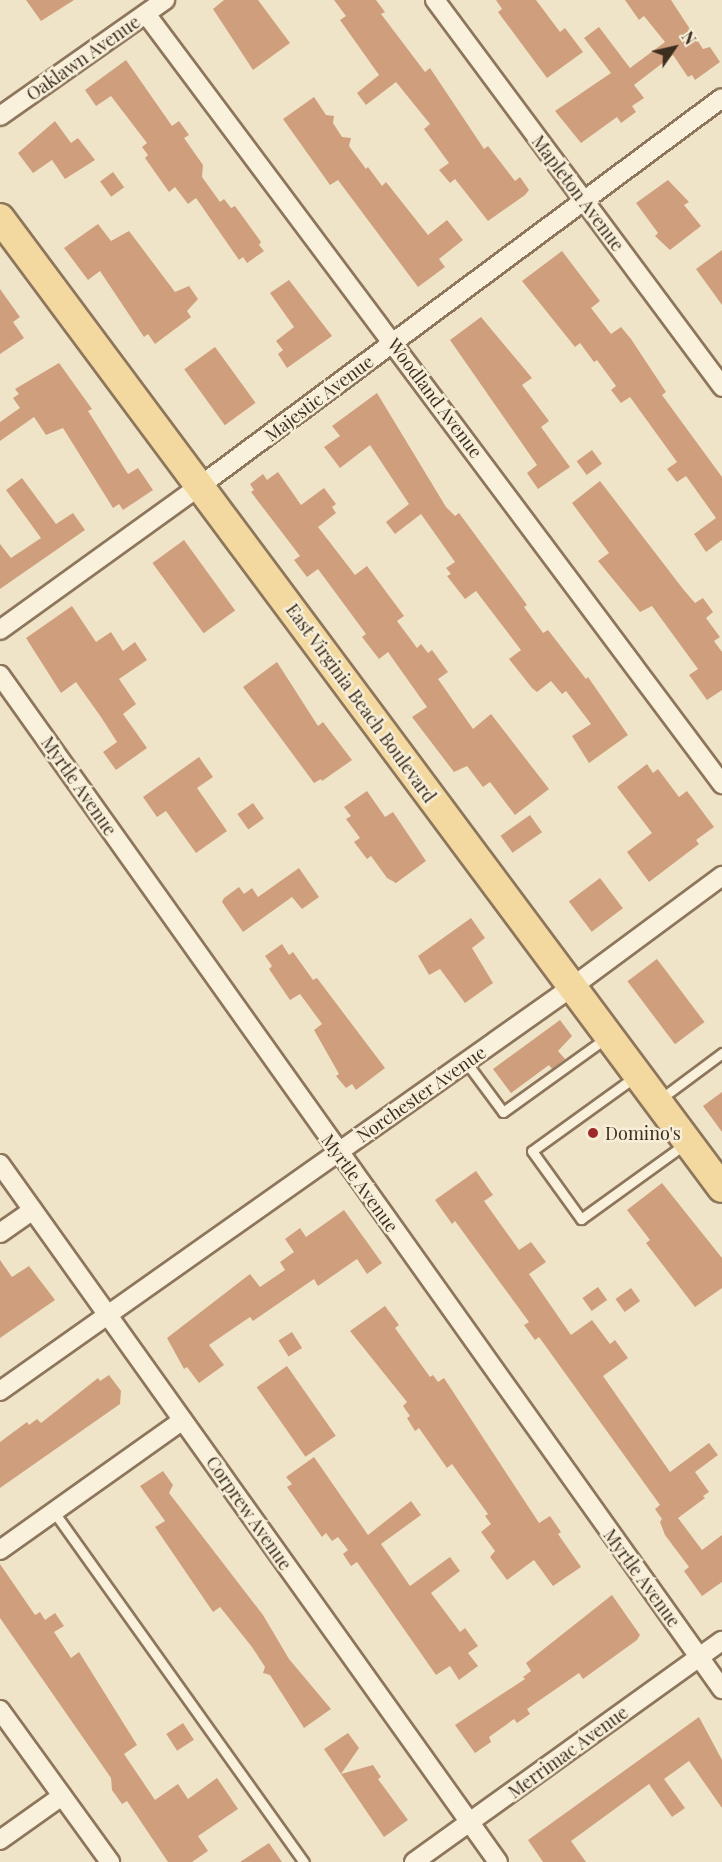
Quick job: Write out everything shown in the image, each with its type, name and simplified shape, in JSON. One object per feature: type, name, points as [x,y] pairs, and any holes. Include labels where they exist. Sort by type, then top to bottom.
[{"type":"main road","name":"East Virginia Beach Boulevard","points":[[0,218],[722,1188]]},
{"type":"street","name":"Oaklawn Avenue","points":[[0,116],[165,0]]},
{"type":"street","name":"Mapleton Avenue","points":[[435,0],[722,387]]},
{"type":"street","name":"Woodland Avenue","points":[[146,14],[722,784]]},
{"type":"street","name":"Majestic Avenue","points":[[0,630],[200,486],[722,98]]},
{"type":"street","name":"Myrtle Avenue","points":[[0,675],[338,1153],[722,1689]]},
{"type":"street","name":"Norchester Avenue","points":[[0,1391],[572,987],[722,876]]},
{"type":"street","name":"Corprew Avenue","points":[[0,1164],[498,1862]]},
{"type":"street","points":[[0,1233],[33,1210]]},
{"type":"street","points":[[0,1550],[183,1420]]},
{"type":"street","name":"Merrimac Avenue","points":[[414,1862],[722,1641]]},
{"type":"street","points":[[0,1710],[110,1862]]},
{"type":"street","points":[[0,1840],[62,1796]]},
{"type":"lane","points":[[466,1062],[503,1112],[609,1036]]},
{"type":"lane","points":[[657,1101],[722,1053]]},
{"type":"lane","points":[[638,1074],[532,1151],[581,1219],[688,1142]]},
{"type":"lane","points":[[54,1512],[304,1862]]},
{"type":"building","points":[[26,0],[74,0],[41,21]]},
{"type":"building","points":[[224,0],[258,0],[290,43],[253,70],[213,9]]},
{"type":"building","points":[[334,0],[376,0],[385,12],[381,14],[425,72],[430,68],[484,149],[488,146],[515,181],[520,177],[529,190],[525,195],[488,221],[455,179],[450,183],[439,170],[449,163],[424,129],[430,124],[396,82],[366,105],[357,93],[379,75],[340,20],[346,16]]},
{"type":"building","points":[[496,0],[536,0],[560,32],[565,28],[583,52],[547,78],[498,12],[502,9]]},
{"type":"building","points":[[625,0],[671,0],[703,49],[710,47],[720,62],[695,80],[692,75],[688,77],[673,55],[634,85],[644,98],[632,106],[636,112],[621,123],[617,117],[581,143],[555,111],[611,73],[584,38],[599,27],[630,68],[665,42],[644,16],[639,20]]},
{"type":"building","points":[[126,60],[172,126],[179,121],[189,135],[184,138],[203,165],[202,177],[220,202],[224,199],[231,208],[235,206],[261,242],[259,245],[264,251],[247,263],[243,257],[239,260],[196,198],[188,204],[175,187],[169,192],[145,158],[148,155],[142,147],[147,143],[111,96],[96,106],[85,90]]},
{"type":"building","points":[[314,97],[326,115],[334,116],[333,123],[342,137],[351,138],[349,146],[366,169],[368,167],[382,186],[386,182],[428,235],[447,220],[463,240],[439,259],[445,267],[418,287],[338,180],[330,185],[283,119]]},
{"type":"building","points":[[55,121],[71,143],[78,138],[95,160],[65,179],[52,160],[33,173],[18,153]]},
{"type":"building","points":[[113,172],[124,187],[111,197],[100,181]]},
{"type":"building","points":[[668,180],[689,202],[684,205],[701,226],[670,250],[655,236],[658,233],[636,203]]},
{"type":"building","points":[[98,224],[111,241],[129,231],[175,292],[189,286],[198,299],[187,311],[191,317],[155,344],[148,334],[144,337],[100,271],[88,280],[64,248]]},
{"type":"building","points":[[722,250],[722,305],[696,269]]},
{"type":"building","points":[[562,251],[600,301],[591,308],[611,334],[621,327],[631,339],[666,392],[662,395],[722,477],[722,540],[706,552],[694,534],[716,518],[686,476],[677,482],[667,469],[677,462],[630,397],[621,403],[611,390],[616,386],[597,360],[594,362],[580,343],[575,347],[522,281]]},
{"type":"building","points":[[289,280],[332,336],[287,368],[278,354],[283,350],[276,341],[294,327],[270,293]]},
{"type":"building","points":[[0,289],[20,317],[13,322],[24,338],[0,354]]},
{"type":"building","points":[[481,317],[532,378],[522,385],[549,421],[541,427],[570,467],[538,489],[527,473],[537,465],[450,340]]},
{"type":"building","points":[[215,347],[256,403],[225,425],[184,369]]},
{"type":"building","points":[[59,363],[92,409],[88,411],[128,474],[138,468],[153,490],[123,510],[119,504],[113,508],[63,428],[46,435],[34,417],[0,441],[0,422],[20,408],[13,398],[19,394],[15,389]]},
{"type":"building","points":[[377,393],[446,507],[455,516],[459,513],[527,605],[524,607],[543,633],[548,630],[586,679],[588,677],[628,735],[589,763],[572,736],[591,724],[566,691],[562,694],[551,681],[537,692],[532,688],[509,659],[521,650],[476,591],[465,599],[447,576],[451,574],[446,568],[455,562],[421,514],[395,534],[386,522],[409,504],[370,445],[340,468],[324,447],[340,436],[332,426]]},
{"type":"building","points":[[592,450],[602,464],[587,475],[577,461]]},
{"type":"building","points":[[278,472],[301,505],[324,488],[336,504],[332,507],[336,513],[318,527],[355,575],[367,566],[404,616],[397,621],[417,648],[421,644],[428,653],[432,650],[448,672],[438,679],[473,729],[491,714],[549,789],[515,815],[490,782],[483,787],[467,766],[454,772],[412,717],[427,707],[388,652],[379,659],[362,637],[366,634],[318,569],[307,577],[294,560],[300,556],[251,492],[254,490],[250,484],[263,474],[267,480]]},
{"type":"building","points":[[22,478],[56,524],[73,513],[85,530],[0,589],[0,544],[11,558],[41,538],[6,490]]},
{"type":"building","points":[[600,481],[695,603],[703,598],[713,612],[706,618],[720,637],[714,641],[722,652],[722,690],[707,700],[689,675],[698,669],[652,606],[640,612],[598,561],[609,553],[572,503]]},
{"type":"building","points":[[184,540],[235,610],[204,633],[152,563]]},
{"type":"building","points":[[72,606],[96,642],[111,632],[123,651],[135,642],[147,660],[119,679],[136,704],[123,714],[147,748],[116,770],[103,752],[117,742],[101,717],[76,682],[61,693],[26,638]]},
{"type":"building","points":[[277,662],[318,726],[323,722],[352,760],[322,781],[321,779],[314,783],[243,687]]},
{"type":"building","points":[[199,757],[213,777],[197,788],[227,831],[196,853],[166,811],[157,817],[143,797]]},
{"type":"building","points":[[647,764],[653,773],[658,769],[679,797],[687,791],[714,827],[696,840],[699,844],[649,882],[627,852],[652,833],[617,787]]},
{"type":"building","points":[[367,791],[385,817],[393,812],[426,861],[396,883],[387,878],[371,856],[367,859],[354,842],[360,838],[346,819],[351,816],[344,807]]},
{"type":"building","points":[[253,803],[264,819],[248,829],[237,814]]},
{"type":"building","points":[[530,815],[542,832],[513,853],[501,836]]},
{"type":"building","points":[[299,868],[319,897],[302,909],[292,897],[243,932],[222,902],[224,898],[239,887],[244,894],[252,888],[258,897]]},
{"type":"building","points":[[600,878],[623,908],[592,932],[569,901]]},
{"type":"building","points":[[471,918],[485,938],[472,948],[493,983],[465,1003],[440,969],[429,975],[418,956]]},
{"type":"building","points":[[282,944],[289,955],[293,952],[313,980],[317,978],[385,1068],[356,1090],[352,1084],[346,1088],[336,1076],[339,1074],[314,1030],[322,1024],[300,994],[290,1000],[269,969],[272,966],[265,956]]},
{"type":"building","points":[[657,959],[705,1022],[675,1044],[627,981]]},
{"type":"building","points":[[560,1020],[572,1036],[558,1051],[565,1059],[552,1069],[549,1065],[511,1093],[493,1069]]},
{"type":"building","points":[[722,1092],[722,1132],[703,1106]]},
{"type":"building","points":[[476,1171],[493,1195],[484,1201],[519,1250],[531,1242],[546,1262],[529,1274],[571,1335],[592,1320],[610,1344],[615,1340],[628,1358],[603,1376],[670,1472],[709,1443],[718,1455],[695,1472],[709,1492],[703,1496],[705,1498],[678,1518],[702,1550],[722,1535],[722,1582],[702,1596],[684,1571],[689,1567],[665,1535],[660,1522],[662,1519],[655,1509],[660,1505],[539,1337],[535,1340],[524,1325],[529,1322],[455,1221],[452,1224],[435,1200]]},
{"type":"building","points":[[662,1183],[722,1258],[722,1288],[695,1307],[646,1243],[650,1240],[627,1210]]},
{"type":"building","points":[[344,1210],[382,1263],[367,1274],[357,1259],[318,1286],[314,1279],[253,1321],[250,1317],[209,1345],[224,1365],[199,1383],[187,1367],[184,1369],[167,1338],[250,1274],[260,1287],[285,1270],[280,1262],[294,1252],[285,1239],[300,1228],[306,1237]]},
{"type":"building","points":[[0,1260],[12,1277],[29,1266],[55,1300],[0,1338]]},
{"type":"building","points":[[598,1287],[607,1300],[592,1311],[582,1298]]},
{"type":"building","points":[[631,1288],[640,1301],[625,1312],[615,1299]]},
{"type":"building","points":[[385,1306],[399,1325],[395,1328],[430,1377],[433,1375],[438,1382],[444,1378],[539,1523],[550,1516],[561,1532],[558,1534],[581,1567],[553,1586],[534,1560],[507,1580],[490,1557],[495,1551],[481,1532],[491,1524],[485,1516],[488,1514],[452,1464],[447,1468],[419,1428],[415,1431],[407,1418],[410,1416],[403,1406],[407,1402],[350,1331]]},
{"type":"building","points":[[292,1332],[302,1348],[288,1357],[278,1340]]},
{"type":"building","points":[[287,1366],[336,1436],[305,1457],[257,1387]]},
{"type":"building","points":[[109,1375],[121,1391],[120,1404],[0,1488],[0,1442],[27,1422],[29,1425],[37,1419],[41,1423],[98,1378],[100,1381]]},
{"type":"building","points":[[314,1457],[368,1535],[411,1501],[421,1515],[381,1544],[410,1586],[450,1557],[460,1571],[431,1593],[460,1632],[465,1628],[478,1646],[468,1653],[478,1666],[459,1680],[450,1666],[436,1675],[357,1562],[351,1566],[343,1554],[348,1550],[338,1537],[332,1541],[326,1533],[322,1537],[287,1487],[292,1484],[286,1477]]},
{"type":"building","points":[[163,1471],[173,1485],[169,1493],[263,1615],[289,1659],[331,1709],[304,1728],[270,1675],[263,1673],[265,1667],[252,1647],[220,1607],[213,1612],[155,1527],[165,1521],[140,1486]]},
{"type":"building","points":[[0,1564],[35,1615],[40,1612],[45,1620],[55,1613],[64,1626],[54,1632],[71,1658],[79,1652],[137,1745],[124,1754],[155,1800],[178,1784],[188,1799],[217,1778],[238,1809],[198,1836],[208,1851],[192,1862],[168,1862],[127,1801],[122,1804],[112,1790],[111,1778],[0,1618]]},
{"type":"building","points":[[612,1595],[640,1635],[637,1640],[583,1679],[579,1673],[527,1709],[530,1714],[517,1723],[514,1719],[489,1737],[491,1742],[475,1753],[455,1725],[525,1679],[523,1677],[531,1671],[526,1663]]},
{"type":"building","points":[[699,1717],[722,1760],[722,1808],[689,1761],[664,1779],[685,1808],[672,1817],[649,1784],[571,1841],[586,1862],[543,1862],[528,1840]]},
{"type":"building","points":[[183,1723],[194,1740],[177,1751],[166,1734]]},
{"type":"building","points":[[348,1733],[359,1748],[341,1774],[324,1749]]},
{"type":"building","points":[[373,1765],[381,1777],[378,1779],[408,1820],[384,1837],[341,1774]]},
{"type":"building","points":[[269,1843],[282,1862],[240,1862]]},
{"type":"place","name":"Domino's","points":[[593,1133]]}]
